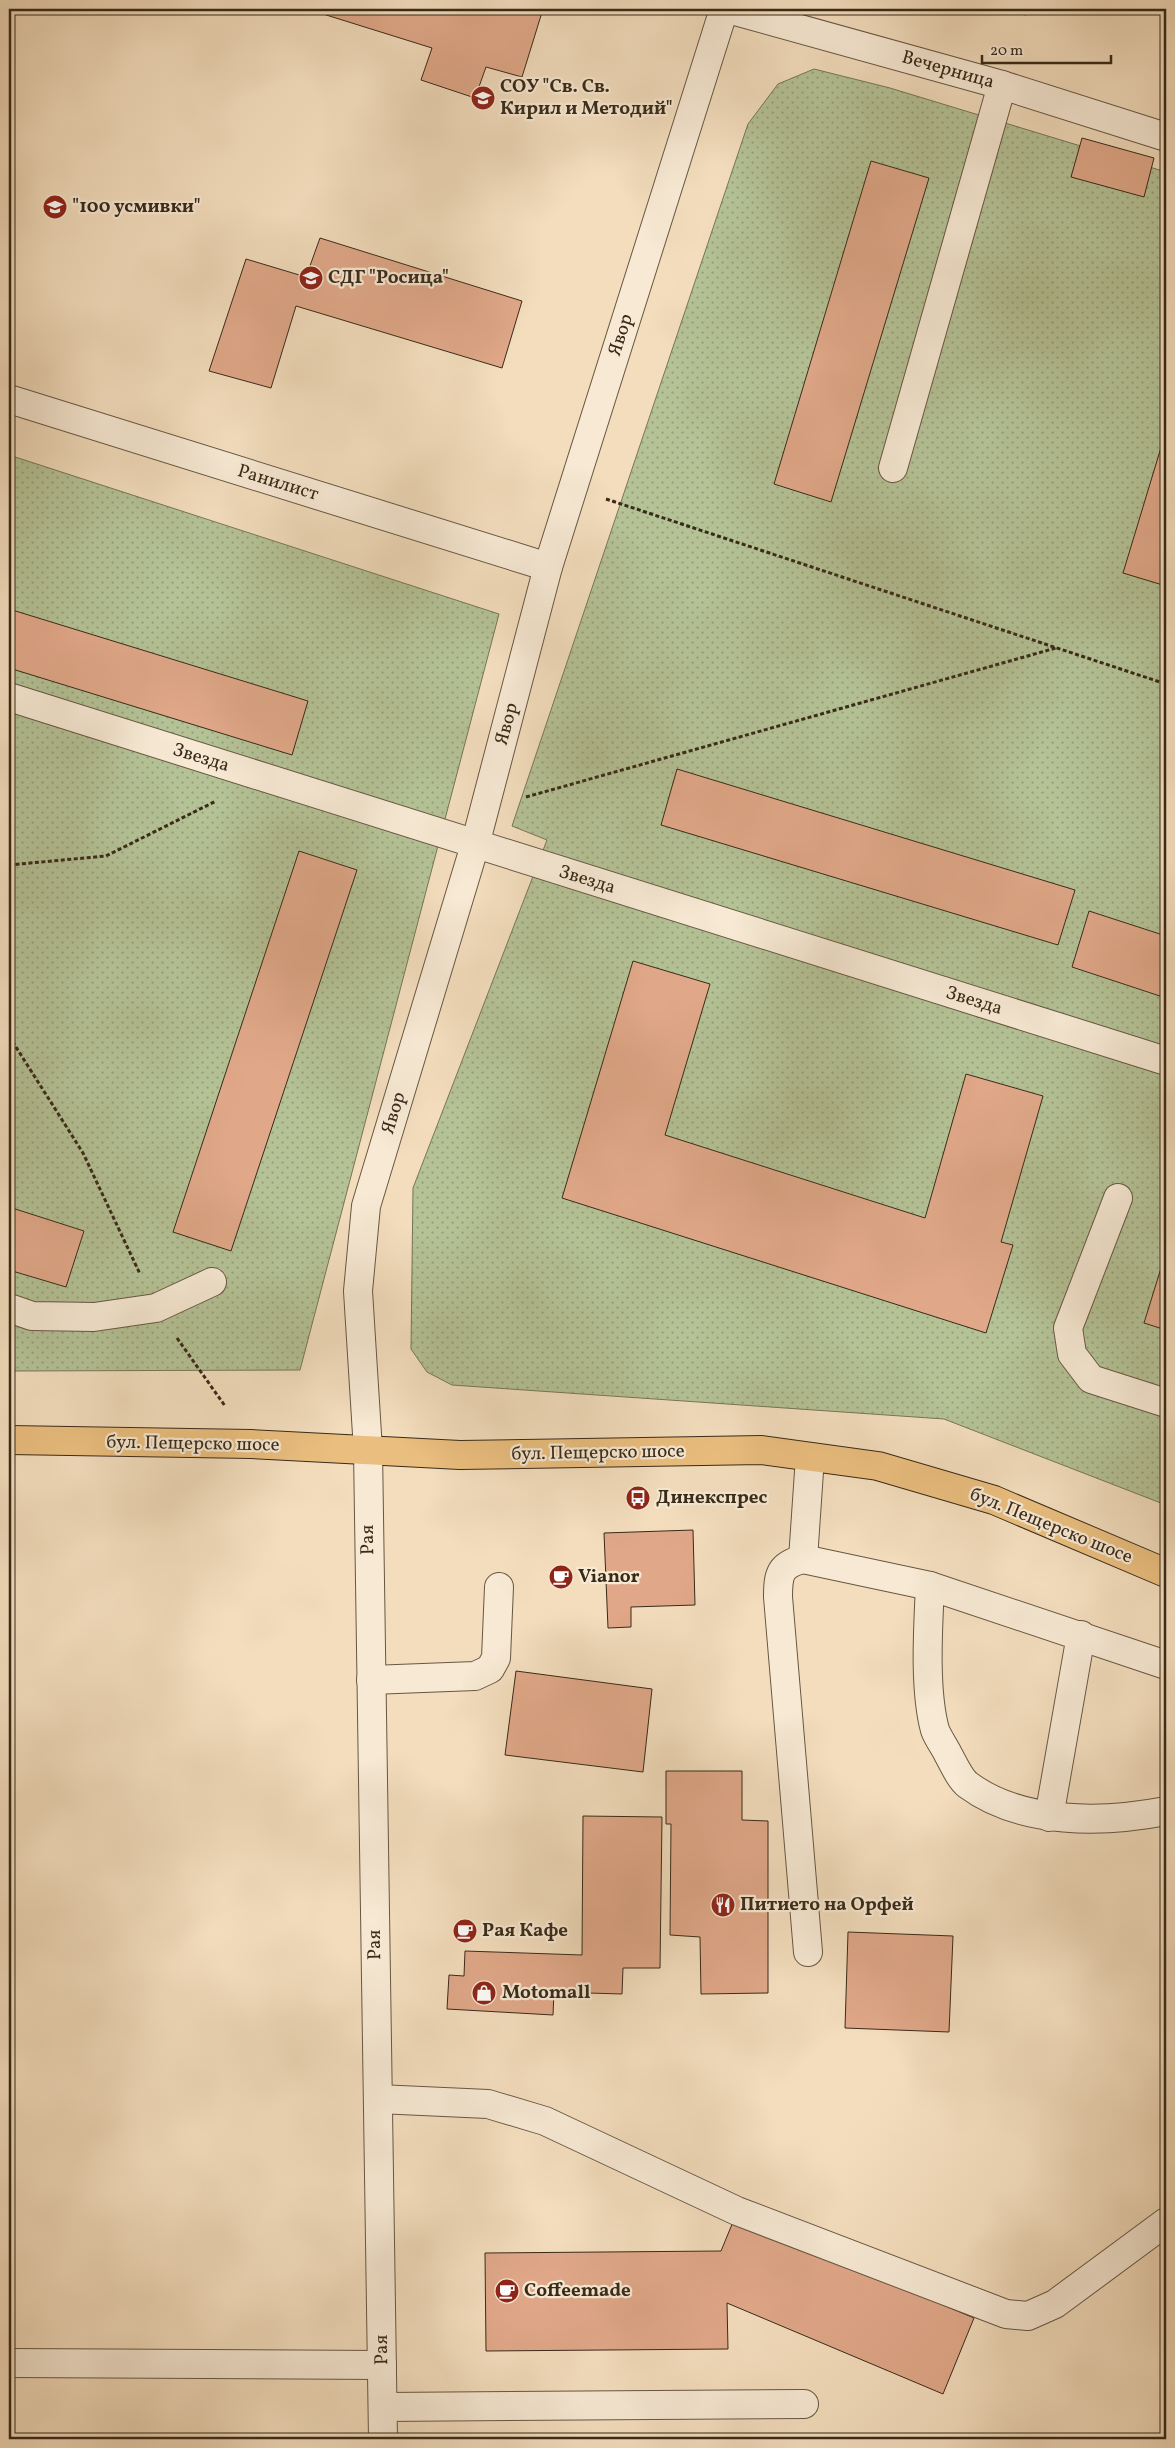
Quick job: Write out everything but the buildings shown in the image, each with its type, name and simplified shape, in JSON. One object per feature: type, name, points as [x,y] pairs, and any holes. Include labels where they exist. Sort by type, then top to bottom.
[{"type":"main road","name":"бул. Пещерско шосе","points":[[9,1440],[251,1444],[484,1455],[762,1450],[878,1466],[994,1500],[1166,1573]]},
{"type":"street","name":"Вечерница","points":[[726,9],[1002,85],[1166,137]]},
{"type":"street","name":"Явор","points":[[368,1450],[358,1292],[366,1206],[475,845],[548,567],[726,9]]},
{"type":"street","points":[[893,468],[1002,85]]},
{"type":"street","name":"Ранилист","points":[[9,399],[548,567]]},
{"type":"street","name":"Звезда","points":[[9,697],[1166,1061]]},
{"type":"street","points":[[1118,1198],[1068,1328],[1072,1354],[1091,1379],[1166,1403]]},
{"type":"street","points":[[9,1308],[32,1316],[94,1317],[156,1308],[212,1282]]},
{"type":"street","name":"Рая","points":[[368,1450],[384,2406],[382,2439]]},
{"type":"street","points":[[803,1559],[810,1457]]},
{"type":"street","points":[[808,1952],[778,1596],[778,1577],[788,1563],[803,1559],[930,1586],[1166,1665]]},
{"type":"street","points":[[930,1586],[928,1631],[929,1685],[935,1731],[967,1785],[1010,1808],[1049,1816],[1090,1819],[1165,1804]]},
{"type":"street","points":[[371,1680],[475,1676],[490,1669],[496,1658],[499,1587]]},
{"type":"street","points":[[1049,1816],[1081,1635]]},
{"type":"street","points":[[378,2099],[488,2104],[518,2111],[545,2121],[737,2211],[1006,2314],[1028,2316],[1055,2304],[1166,2222]]},
{"type":"street","points":[[9,2363],[382,2365]]},
{"type":"street","points":[[384,2406],[804,2404]]},
{"type":"path","points":[[573,488],[1166,684]]},
{"type":"path","points":[[484,809],[1057,648]]},
{"type":"path","points":[[9,865],[106,856],[264,778]]},
{"type":"path","points":[[9,1036],[83,1153],[156,1308],[251,1444]]},
{"type":"green space","points":[[814,69],[890,88],[1166,172],[1166,1505],[944,1419],[452,1385],[427,1372],[411,1349],[413,1188],[547,840],[512,826],[748,124],[778,84]]},
{"type":"green space","points":[[9,455],[499,614],[300,1370],[9,1371]]},
{"type":"place","name":"СОУ \"Св. Св. Кирил и Методий\"","points":[[483,98]]},
{"type":"place","name":"\"100 усмивки\"","points":[[55,207]]},
{"type":"place","name":"СДГ \"Росица\"","points":[[311,278]]},
{"type":"place","name":"Динекспрес","points":[[638,1498]]},
{"type":"place","name":"Vianor","points":[[561,1577]]},
{"type":"place","name":"Питието на Орфей","points":[[723,1905]]},
{"type":"place","name":"Рая Кафе","points":[[465,1931]]},
{"type":"place","name":"Motomall","points":[[484,1993]]},
{"type":"place","name":"Coffeemade","points":[[507,2291]]}]
